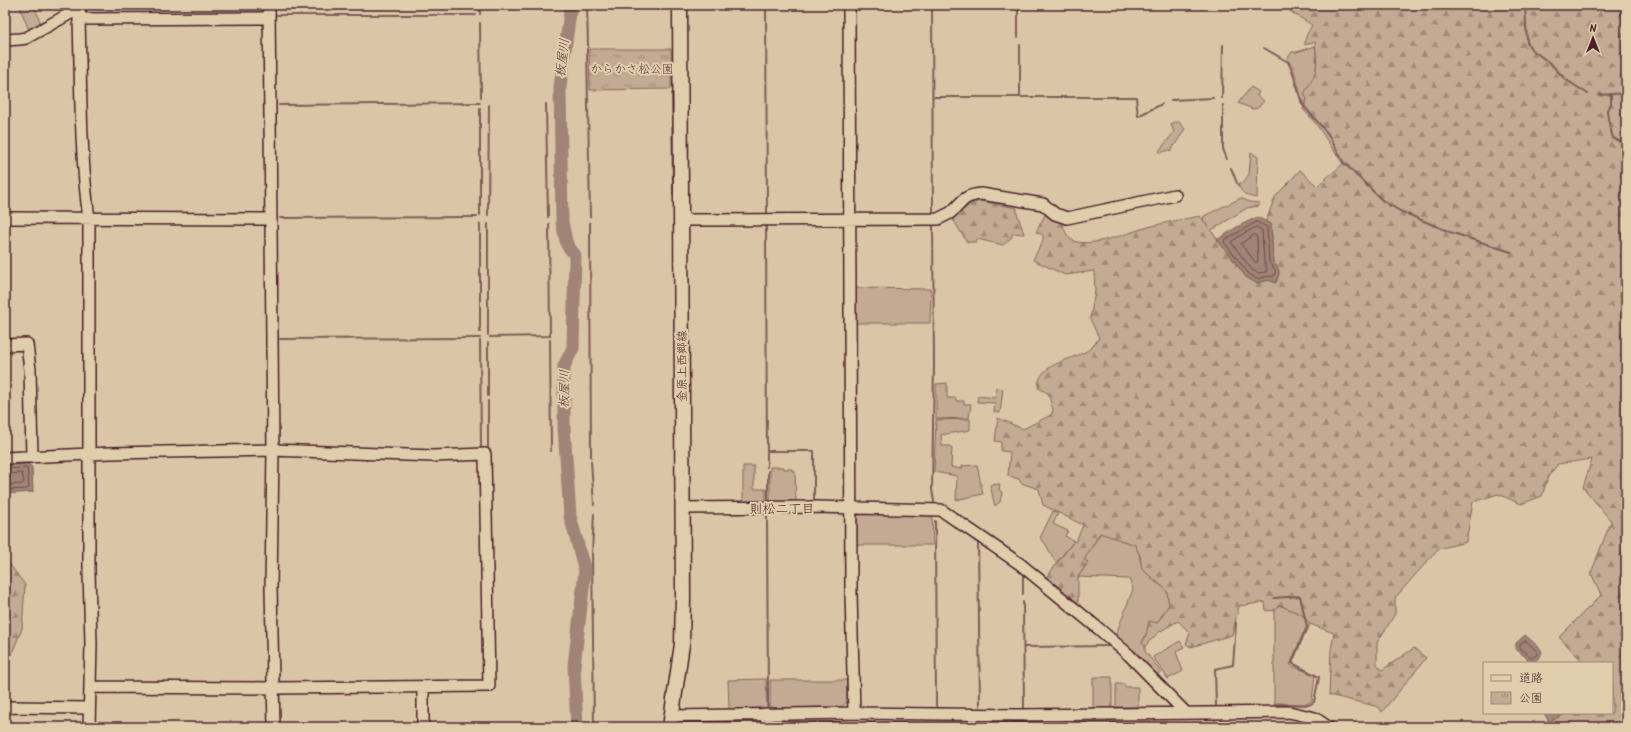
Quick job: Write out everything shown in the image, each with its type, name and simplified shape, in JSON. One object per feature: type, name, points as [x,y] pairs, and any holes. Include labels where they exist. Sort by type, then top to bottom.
[{"type":"main road","name":"金原上西郷線","points":[[671,721],[682,644],[682,220],[680,5]]},
{"type":"street","points":[[269,5],[273,450],[271,588],[274,727]]},
{"type":"street","points":[[849,5],[852,508],[851,593],[854,713]]},
{"type":"street","points":[[5,40],[20,40],[26,38],[80,11],[269,18]]},
{"type":"street","points":[[80,11],[83,137],[89,219],[89,727]]},
{"type":"street","points":[[682,220],[933,219],[950,213],[960,202],[973,195],[1003,197],[1043,204],[1055,214],[1067,218],[1175,195]]},
{"type":"street","points":[[5,218],[270,219]]},
{"type":"street","points":[[5,345],[27,344],[30,370],[32,457]]},
{"type":"street","points":[[5,458],[89,454],[273,450],[433,456],[485,454],[489,686],[274,688],[90,687]]},
{"type":"street","points":[[682,508],[852,508],[941,510],[1020,564],[1099,629],[1129,655],[1186,712]]},
{"type":"street","points":[[423,687],[423,727]]},
{"type":"street","points":[[5,709],[10,706],[89,708]]},
{"type":"street","points":[[671,721],[767,714],[854,713],[1019,715],[1289,712],[1315,718],[1328,727]]},
{"type":"street","points":[[767,714],[767,727]]},
{"type":"green space","points":[[19,5],[34,5],[42,27],[28,28]]},
{"type":"green space","points":[[1283,5],[1626,5],[1626,727],[1535,727],[1565,714],[1613,714],[1613,662],[1583,662],[1559,637],[1601,595],[1591,573],[1611,521],[1583,487],[1592,459],[1558,464],[1548,477],[1542,496],[1521,504],[1498,494],[1473,502],[1466,542],[1438,549],[1395,598],[1395,614],[1377,643],[1377,664],[1382,670],[1414,648],[1426,658],[1382,712],[1379,707],[1329,695],[1331,650],[1334,633],[1310,624],[1301,614],[1279,605],[1275,610],[1266,611],[1265,602],[1239,606],[1232,635],[1191,647],[1186,644],[1190,633],[1178,621],[1159,632],[1145,646],[1142,643],[1146,635],[1149,621],[1157,623],[1169,605],[1167,591],[1142,569],[1140,556],[1135,545],[1100,533],[1084,560],[1088,562],[1078,577],[1078,606],[1045,579],[1074,541],[1076,541],[1083,525],[1043,505],[1039,489],[1021,483],[1019,479],[1008,476],[1010,452],[1001,451],[1001,442],[995,441],[998,418],[1023,429],[1051,415],[1053,410],[1048,393],[1038,388],[1040,379],[1044,372],[1058,363],[1084,352],[1092,347],[1099,338],[1090,319],[1095,291],[1094,271],[1065,275],[1033,260],[1043,240],[1043,235],[1036,232],[1046,213],[1062,221],[1071,240],[1082,243],[1102,241],[1144,228],[1200,216],[1246,277],[1256,283],[1269,280],[1276,283],[1279,272],[1273,262],[1271,224],[1266,221],[1275,197],[1300,170],[1317,186],[1343,164],[1316,124],[1303,109],[1307,99],[1304,94],[1316,70],[1317,59],[1315,42],[1305,45],[1306,37],[1312,25],[1291,12]]},
{"type":"green space","points":[[1315,46],[1316,72],[1305,94],[1307,99],[1305,104],[1303,103],[1293,67],[1287,59],[1292,52],[1297,52]]},
{"type":"green space","name":"からかさ松公園","points":[[589,49],[671,49],[671,89],[590,90]]},
{"type":"green space","points":[[1251,87],[1259,92],[1257,96],[1264,101],[1258,108],[1253,109],[1238,103]]},
{"type":"green space","points":[[1174,122],[1179,122],[1185,129],[1171,151],[1169,150],[1160,153],[1159,151],[1174,132],[1171,125]]},
{"type":"green space","points":[[1251,152],[1258,157],[1257,198],[1250,197],[1245,194],[1238,184],[1244,182],[1249,174]]},
{"type":"green space","points":[[1241,198],[1249,202],[1259,203],[1259,206],[1247,208],[1210,231],[1203,221],[1204,216]]},
{"type":"green space","points":[[980,201],[1017,208],[1017,213],[1024,234],[1013,233],[1011,238],[1003,245],[977,239],[976,242],[967,242],[952,218],[971,204]]},
{"type":"green space","points":[[855,288],[931,289],[930,323],[855,323]]},
{"type":"green space","points":[[947,383],[947,398],[956,398],[956,401],[964,401],[964,404],[971,404],[969,418],[936,419],[936,384]]},
{"type":"green space","points":[[996,388],[1003,389],[1000,413],[994,412],[995,403],[977,402],[978,396],[995,398]]},
{"type":"green space","points":[[970,419],[970,430],[941,435],[942,446],[950,446],[952,448],[951,467],[962,469],[962,466],[977,465],[983,494],[956,500],[957,476],[934,472],[936,420]]},
{"type":"green space","points":[[743,466],[754,466],[754,489],[766,489],[766,504],[743,504]]},
{"type":"green space","points":[[770,467],[784,467],[784,469],[792,469],[792,471],[795,471],[796,504],[770,504]]},
{"type":"green space","points":[[1000,484],[999,490],[1002,492],[1000,502],[995,506],[990,485]]},
{"type":"green space","points":[[1053,511],[1058,513],[1053,524],[1068,531],[1065,536],[1074,541],[1056,563],[1045,543],[1040,538]]},
{"type":"green space","points":[[860,514],[932,515],[933,545],[857,545],[857,517]]},
{"type":"green space","points":[[1101,533],[1135,545],[1140,556],[1140,561],[1153,580],[1167,591],[1169,605],[1157,623],[1149,628],[1142,643],[1145,646],[1145,651],[1161,672],[1155,676],[1115,637],[1133,589],[1129,579],[1078,577],[1088,562],[1083,560]]},
{"type":"green space","points":[[5,558],[25,585],[22,629],[5,670]]},
{"type":"green space","points":[[1279,605],[1301,614],[1310,624],[1306,634],[1303,633],[1290,665],[1315,675],[1312,701],[1306,704],[1274,703],[1274,610]]},
{"type":"green space","points":[[1180,641],[1184,647],[1176,652],[1183,671],[1168,679],[1153,657]]},
{"type":"green space","points":[[1093,677],[1112,677],[1112,708],[1093,708]]},
{"type":"green space","points":[[766,679],[767,708],[729,709],[728,680]]},
{"type":"green space","points":[[770,680],[847,680],[847,702],[841,707],[770,708]]},
{"type":"green space","points":[[1116,684],[1124,684],[1125,687],[1138,687],[1138,707],[1116,707]]},
{"type":"water","points":[[1257,217],[1271,224],[1273,262],[1279,272],[1275,283],[1269,280],[1256,283],[1246,277],[1217,240],[1237,227]]},
{"type":"water","points":[[28,464],[32,467],[33,492],[5,494],[5,465]]},
{"type":"water","points":[[1525,635],[1540,648],[1542,652],[1540,657],[1534,662],[1530,661],[1516,649],[1516,643]]},
{"type":"water","points":[[1545,714],[1565,714],[1549,722]]},
{"type":"waterway","points":[[480,5],[480,14]]},
{"type":"waterway","name":"板屋川","points":[[569,5],[570,12],[560,87],[562,222],[567,245],[575,255],[573,348],[564,366],[564,427],[570,516],[585,571],[574,666],[577,727]]},
{"type":"waterway","points":[[587,5],[588,47]]},
{"type":"waterway","points":[[766,5],[767,214]]},
{"type":"waterway","points":[[932,5],[933,215]]},
{"type":"waterway","points":[[1018,5],[1018,37]]},
{"type":"waterway","points":[[1525,5],[1527,42],[1531,49],[1551,64],[1565,79],[1588,94]]},
{"type":"waterway","points":[[276,15],[476,15]]},
{"type":"waterway","points":[[480,23],[481,97]]},
{"type":"waterway","points":[[1020,45],[1020,97]]},
{"type":"waterway","points":[[1222,98],[1223,45]]},
{"type":"waterway","points":[[1264,48],[1288,62],[1292,70],[1302,104],[1328,134],[1344,163],[1383,201],[1400,211],[1450,232],[1511,252]]},
{"type":"waterway","points":[[587,49],[590,217]]},
{"type":"waterway","points":[[1600,95],[1626,93]]},
{"type":"waterway","points":[[672,94],[673,195]]},
{"type":"waterway","points":[[1611,95],[1611,104],[1607,110],[1613,138],[1626,145]]},
{"type":"waterway","points":[[933,97],[1136,97],[1138,116],[1162,104]]},
{"type":"waterway","points":[[1171,100],[1213,98]]},
{"type":"waterway","points":[[279,105],[480,103]]},
{"type":"waterway","points":[[546,104],[548,217]]},
{"type":"waterway","points":[[488,215],[489,105]]},
{"type":"waterway","points":[[1223,105],[1223,149],[1227,159]]},
{"type":"waterway","points":[[480,108],[480,215]]},
{"type":"waterway","points":[[1231,168],[1237,183]]},
{"type":"waterway","points":[[280,218],[477,217]]},
{"type":"waterway","points":[[933,222],[934,365],[932,489],[934,502]]},
{"type":"waterway","points":[[590,223],[591,457]]},
{"type":"waterway","points":[[480,224],[480,332]]},
{"type":"waterway","points":[[488,224],[488,335]]},
{"type":"waterway","points":[[490,337],[550,336],[549,224]]},
{"type":"waterway","points":[[766,226],[767,467]]},
{"type":"waterway","points":[[280,339],[480,338]]},
{"type":"waterway","points":[[550,340],[551,451]]},
{"type":"waterway","points":[[480,341],[481,447]]},
{"type":"waterway","points":[[488,343],[488,396]]},
{"type":"waterway","points":[[488,401],[488,449]]},
{"type":"waterway","points":[[769,451],[814,451],[814,503]]},
{"type":"waterway","points":[[591,461],[594,505]]},
{"type":"waterway","points":[[768,471],[768,503]]},
{"type":"waterway","points":[[594,514],[592,552],[594,727]]},
{"type":"waterway","points":[[767,514],[768,706]]},
{"type":"waterway","points":[[935,521],[936,706]]},
{"type":"waterway","points":[[949,522],[978,543],[980,706]]},
{"type":"waterway","points":[[1023,576],[1023,594]]},
{"type":"waterway","points":[[1274,598],[1300,596],[1307,627],[1292,663],[1319,677],[1314,702],[1309,705],[1275,704]]},
{"type":"waterway","points":[[1023,602],[1024,709]]},
{"type":"waterway","points":[[1216,705],[1215,669],[1233,665],[1236,623]]},
{"type":"waterway","points":[[1024,647],[1112,646]]},
{"type":"waterway","points":[[1149,683],[1155,689]]},
{"type":"waterway","points":[[1215,721],[1215,727]]},
{"type":"waterway","points":[[776,723],[847,722]]},
{"type":"waterway","points":[[862,723],[1157,723],[1157,727]]},
{"type":"district","name":"則松二丁目","points":[[782,509]]}]
